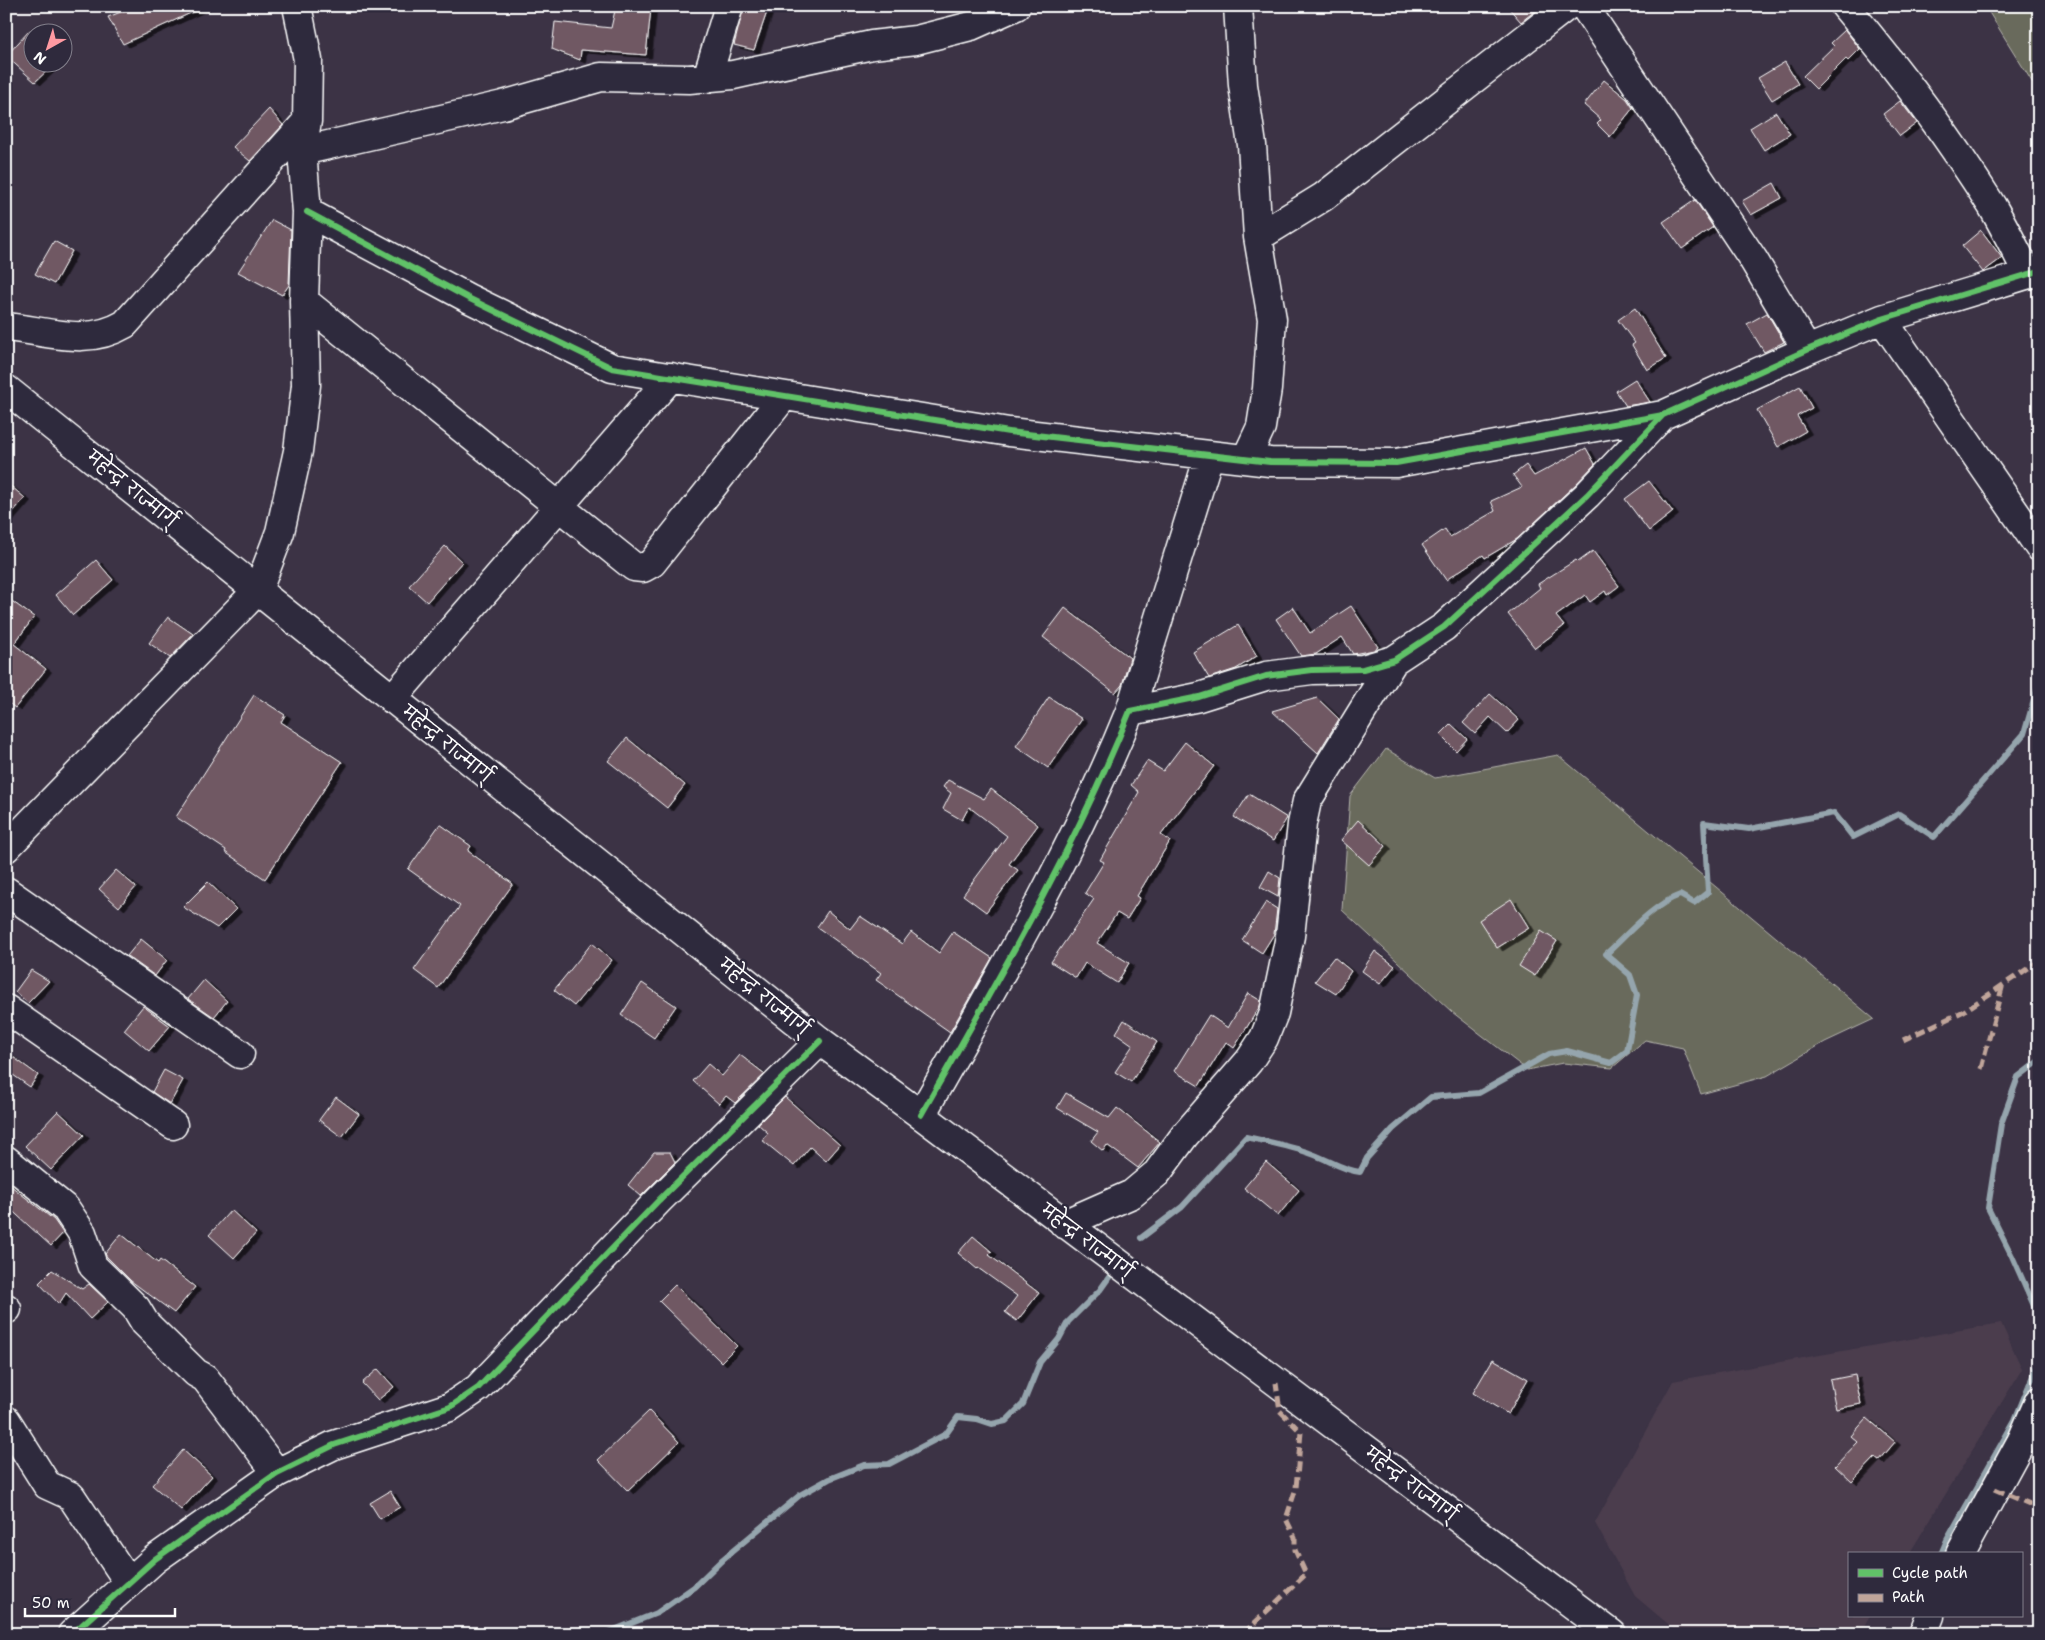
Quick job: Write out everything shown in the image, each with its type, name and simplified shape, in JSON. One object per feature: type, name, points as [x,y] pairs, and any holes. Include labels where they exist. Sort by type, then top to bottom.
[{"type":"main road","points":[[6,848],[258,590],[280,532],[298,451],[306,385],[304,301],[307,212],[302,151],[307,121],[308,60],[297,6]]},
{"type":"main road","points":[[707,78],[729,6]]},
{"type":"main road","points":[[302,151],[503,105],[601,77],[707,78],[733,76],[872,45],[916,40],[971,26],[1016,6]]},
{"type":"main road","points":[[1238,6],[1243,85],[1252,145],[1258,237],[1272,319],[1267,389],[1261,427],[1246,459]]},
{"type":"main road","points":[[1258,237],[1323,197],[1567,6]]},
{"type":"main road","points":[[1584,6],[1753,259],[1807,350]]},
{"type":"main road","points":[[307,212],[468,298],[612,368],[1009,432],[1270,462],[1314,464],[1396,463],[1664,416],[1807,350],[1882,319],[2033,273],[1992,207],[1933,119],[1882,49],[1845,6]]},
{"type":"main road","points":[[6,327],[83,338],[111,332],[125,324],[307,121]]},
{"type":"main road","points":[[304,301],[634,567],[643,568],[652,563],[784,396]]},
{"type":"main road","points":[[1882,319],[2039,547]]},
{"type":"main road","points":[[392,699],[560,507],[671,376]]},
{"type":"main road","name":"महेन्द्र राज्मार्ग्","points":[[6,389],[820,1041],[1612,1634]]},
{"type":"main road","points":[[1130,711],[1199,698],[1266,676],[1312,670],[1363,669],[1394,660],[1451,620],[1587,495],[1664,416]]},
{"type":"main road","points":[[921,1115],[1032,918],[1083,815],[1130,711],[1210,456]]},
{"type":"main road","points":[[1064,1224],[1132,1194],[1157,1173],[1185,1134],[1250,1061],[1264,1038],[1274,1013],[1290,936],[1302,824],[1307,801],[1394,660]]},
{"type":"main road","points":[[6,891],[240,1054]]},
{"type":"main road","points":[[6,1009],[173,1125]]},
{"type":"main road","points":[[72,1634],[155,1559],[277,1473],[334,1446],[450,1407],[478,1388],[659,1200],[820,1041]]},
{"type":"main road","points":[[6,1160],[66,1209],[82,1233],[93,1266],[136,1308],[145,1323],[196,1373],[205,1378],[277,1473]]},
{"type":"main road","points":[[1961,1552],[2022,1440],[2039,1401]]},
{"type":"main road","points":[[6,1420],[47,1485],[71,1496],[129,1583]]},
{"type":"main road","points":[[1923,1634],[1929,1618]]},
{"type":"shaded area","points":[[2001,1323],[2022,1369],[1910,1552],[1848,1552],[1848,1618],[1869,1618],[1860,1634],[1680,1634],[1635,1596],[1595,1523],[1673,1381]]},
{"type":"green space","points":[[1985,6],[2039,6],[2039,93]]},
{"type":"green space","points":[[1386,749],[1435,778],[1558,755],[1874,1019],[1825,1042],[1767,1076],[1701,1094],[1683,1048],[1645,1040],[1612,1068],[1563,1063],[1527,1070],[1452,1012],[1342,910],[1350,796]]},
{"type":"building","points":[[136,6],[206,6],[123,44],[108,17]]},
{"type":"building","points":[[616,6],[651,9],[646,55],[581,50],[580,60],[552,49],[555,22],[611,28]]},
{"type":"building","points":[[744,6],[769,6],[754,50],[734,45]]},
{"type":"building","points":[[1507,6],[1541,6],[1521,22]]},
{"type":"building","points":[[1845,30],[1860,49],[1848,61],[1846,59],[1816,89],[1803,76],[1834,46],[1831,43]]},
{"type":"building","points":[[22,39],[22,70],[6,56]]},
{"type":"building","points":[[1785,62],[1798,84],[1772,100],[1758,78]]},
{"type":"building","points":[[24,72],[46,72],[35,82]]},
{"type":"building","points":[[1604,80],[1627,99],[1633,108],[1610,137],[1597,124],[1601,120],[1584,105]]},
{"type":"building","points":[[1900,101],[1917,123],[1900,136],[1883,114]]},
{"type":"building","points":[[269,109],[283,125],[250,161],[233,147]]},
{"type":"building","points":[[1776,112],[1790,134],[1764,150],[1750,128]]},
{"type":"building","points":[[1774,183],[1782,198],[1751,215],[1742,201]]},
{"type":"building","points":[[1695,200],[1713,227],[1682,249],[1663,222]]},
{"type":"building","points":[[272,220],[291,230],[289,285],[282,295],[238,272]]},
{"type":"building","points":[[1981,230],[2002,258],[1983,272],[1962,246]]},
{"type":"building","points":[[54,241],[72,251],[54,284],[35,274]]},
{"type":"building","points":[[1635,308],[1666,358],[1647,370],[1632,345],[1635,343],[1618,320]]},
{"type":"building","points":[[1767,313],[1784,342],[1764,352],[1747,324]]},
{"type":"building","points":[[1635,379],[1650,402],[1626,406],[1616,391]]},
{"type":"building","points":[[1800,386],[1812,408],[1797,416],[1806,431],[1778,447],[1757,410]]},
{"type":"building","points":[[1586,448],[1595,464],[1576,484],[1517,539],[1485,558],[1483,555],[1446,580],[1422,545],[1445,529],[1450,537],[1495,511],[1491,501],[1522,487],[1513,475],[1526,465],[1534,476]]},
{"type":"building","points":[[1649,481],[1673,512],[1649,531],[1625,499]]},
{"type":"building","points":[[6,482],[25,498],[6,520]]},
{"type":"building","points":[[445,546],[462,562],[427,602],[409,586]]},
{"type":"building","points":[[1593,551],[1619,586],[1607,595],[1605,591],[1590,602],[1585,595],[1556,616],[1564,626],[1535,648],[1508,614],[1540,588],[1538,584],[1576,560],[1578,562]]},
{"type":"building","points":[[96,560],[113,580],[73,615],[56,595]]},
{"type":"building","points":[[6,597],[34,617],[14,644],[46,669],[15,708],[6,701]]},
{"type":"building","points":[[1351,606],[1378,647],[1374,650],[1353,654],[1342,637],[1316,654],[1301,656],[1276,619],[1293,607],[1310,633]]},
{"type":"building","points":[[1065,608],[1130,658],[1122,685],[1115,693],[1043,637]]},
{"type":"building","points":[[168,617],[193,634],[170,658],[149,643]]},
{"type":"building","points":[[1238,625],[1257,656],[1236,669],[1209,678],[1193,652]]},
{"type":"building","points":[[1490,694],[1519,720],[1507,733],[1490,717],[1475,734],[1463,723]]},
{"type":"building","points":[[254,695],[285,715],[281,722],[342,762],[265,879],[225,852],[226,850],[176,817]]},
{"type":"building","points":[[1049,697],[1082,719],[1048,768],[1016,746]]},
{"type":"building","points":[[1317,698],[1339,719],[1318,753],[1272,711]]},
{"type":"building","points":[[1451,724],[1467,739],[1456,751],[1440,735]]},
{"type":"building","points":[[627,738],[685,785],[667,808],[608,761]]},
{"type":"building","points":[[1185,742],[1214,766],[1161,835],[1170,841],[1137,896],[1140,898],[1127,919],[1117,913],[1097,943],[1129,963],[1117,983],[1085,963],[1076,978],[1051,962],[1094,899],[1085,893],[1104,862],[1100,860],[1139,792],[1131,785],[1147,761],[1163,771]]},
{"type":"building","points":[[948,780],[984,799],[991,789],[1038,825],[1009,864],[1018,870],[986,912],[963,895],[1007,836],[969,807],[962,820],[943,809],[951,793],[943,787]]},
{"type":"building","points":[[1249,794],[1287,818],[1273,841],[1234,817]]},
{"type":"building","points":[[1358,820],[1386,846],[1369,865],[1341,840]]},
{"type":"building","points":[[440,824],[471,846],[468,851],[513,884],[438,988],[414,970],[460,906],[408,869]]},
{"type":"building","points":[[116,870],[136,887],[119,907],[99,889]]},
{"type":"building","points":[[1269,871],[1280,878],[1278,897],[1260,887]]},
{"type":"building","points":[[208,882],[236,909],[217,928],[183,907]]},
{"type":"building","points":[[1511,899],[1529,928],[1497,948],[1479,920]]},
{"type":"building","points":[[1266,902],[1277,909],[1274,934],[1262,953],[1242,940]]},
{"type":"building","points":[[828,911],[850,929],[860,916],[902,944],[911,932],[939,953],[953,932],[992,958],[950,1032],[876,980],[881,973],[817,927]]},
{"type":"building","points":[[1541,931],[1557,941],[1535,976],[1519,966]]},
{"type":"building","points":[[141,939],[167,960],[155,976],[127,956]]},
{"type":"building","points":[[592,943],[612,960],[574,1006],[554,990]]},
{"type":"building","points":[[1375,951],[1395,966],[1380,984],[1362,971]]},
{"type":"building","points":[[1334,957],[1351,971],[1336,994],[1315,981]]},
{"type":"building","points":[[31,970],[49,981],[28,1003],[15,992]]},
{"type":"building","points":[[204,980],[227,1001],[214,1017],[188,999]]},
{"type":"building","points":[[642,983],[676,1006],[654,1038],[621,1015]]},
{"type":"building","points":[[1248,993],[1261,1001],[1260,1006],[1234,1048],[1226,1042],[1199,1086],[1174,1071],[1209,1015],[1228,1028]]},
{"type":"building","points":[[143,1006],[170,1026],[149,1051],[124,1030]]},
{"type":"building","points":[[1124,1020],[1157,1042],[1131,1082],[1115,1072],[1133,1045],[1116,1033]]},
{"type":"building","points":[[6,1052],[38,1075],[30,1087],[6,1070]]},
{"type":"building","points":[[740,1055],[765,1074],[735,1103],[726,1096],[719,1104],[693,1081],[708,1064],[722,1076]]},
{"type":"building","points":[[164,1070],[183,1080],[170,1104],[152,1092]]},
{"type":"building","points":[[1066,1093],[1109,1118],[1117,1108],[1160,1142],[1138,1168],[1107,1145],[1103,1151],[1091,1141],[1098,1132],[1057,1108]]},
{"type":"building","points":[[336,1097],[359,1114],[342,1137],[319,1120]]},
{"type":"building","points":[[785,1097],[840,1145],[826,1161],[810,1147],[794,1166],[762,1140],[768,1133],[758,1124]]},
{"type":"building","points":[[58,1111],[84,1135],[51,1170],[25,1146]]},
{"type":"building","points":[[654,1152],[670,1152],[675,1162],[641,1196],[628,1185]]},
{"type":"building","points":[[1266,1162],[1299,1190],[1278,1216],[1244,1188]]},
{"type":"building","points":[[6,1182],[54,1220],[63,1233],[51,1246],[6,1205]]},
{"type":"building","points":[[231,1210],[256,1233],[234,1258],[209,1235]]},
{"type":"building","points":[[121,1234],[158,1263],[160,1260],[195,1287],[174,1313],[131,1281],[107,1257],[105,1254]]},
{"type":"building","points":[[973,1236],[992,1252],[989,1255],[1039,1293],[1017,1321],[1005,1312],[1017,1296],[977,1269],[958,1253]]},
{"type":"building","points":[[52,1270],[82,1289],[89,1284],[108,1302],[90,1319],[66,1293],[59,1304],[39,1283]]},
{"type":"building","points":[[675,1285],[737,1346],[721,1362],[659,1301]]},
{"type":"building","points":[[1493,1359],[1528,1379],[1508,1414],[1473,1393]]},
{"type":"building","points":[[378,1369],[394,1387],[378,1400],[362,1383]]},
{"type":"building","points":[[1855,1375],[1861,1404],[1836,1409],[1830,1380]]},
{"type":"building","points":[[649,1411],[679,1442],[628,1491],[598,1460]]},
{"type":"building","points":[[1867,1418],[1895,1442],[1879,1461],[1875,1458],[1852,1482],[1835,1466],[1858,1442],[1851,1436]]},
{"type":"building","points":[[183,1450],[212,1476],[181,1510],[152,1485]]},
{"type":"building","points":[[390,1491],[400,1507],[380,1519],[370,1503]]},
{"type":"waterway","points":[[1141,1238],[1182,1207],[1246,1137],[1280,1144],[1360,1172],[1367,1158],[1393,1129],[1431,1097],[1479,1093],[1549,1054],[1567,1051],[1611,1063],[1627,1051],[1637,995],[1630,975],[1606,954],[1660,906],[1680,895],[1694,903],[1708,892],[1704,823],[1749,829],[1834,813],[1853,837],[1899,814],[1934,837],[2024,734],[2039,683]]},
{"type":"waterway","points":[[2039,1061],[2018,1077],[2001,1124],[1988,1208],[2039,1317]]},
{"type":"waterway","points":[[604,1634],[657,1613],[694,1587],[723,1559],[800,1495],[829,1479],[864,1465],[889,1464],[946,1434],[958,1417],[977,1419],[992,1424],[1006,1421],[1023,1404],[1040,1362],[1059,1339],[1068,1322],[1100,1290],[1112,1273]]},
{"type":"waterway","points":[[1942,1552],[2015,1420],[2039,1361]]},
{"type":"marked path","points":[[1903,1040],[1964,1011],[2039,961]]},
{"type":"marked path","points":[[1981,1069],[2003,984]]},
{"type":"marked path","points":[[1243,1634],[1306,1574],[1295,1550],[1295,1537],[1286,1519],[1296,1488],[1301,1432],[1280,1411],[1276,1383]]},
{"type":"marked path","points":[[1995,1489],[2039,1508]]},
{"type":"cycle path","points":[[307,212],[468,298],[612,368],[1009,432],[1270,462],[1396,463],[1663,415]]},
{"type":"cycle path","points":[[921,1115],[1059,866],[1108,763],[1130,711],[1199,697],[1266,676],[1312,670],[1363,669],[1394,660],[1444,627],[1587,495],[1663,415],[1807,350],[1882,319],[2039,271]]},
{"type":"cycle path","points":[[72,1634],[155,1559],[277,1473],[334,1445],[450,1407],[478,1388],[659,1200],[820,1041]]}]
